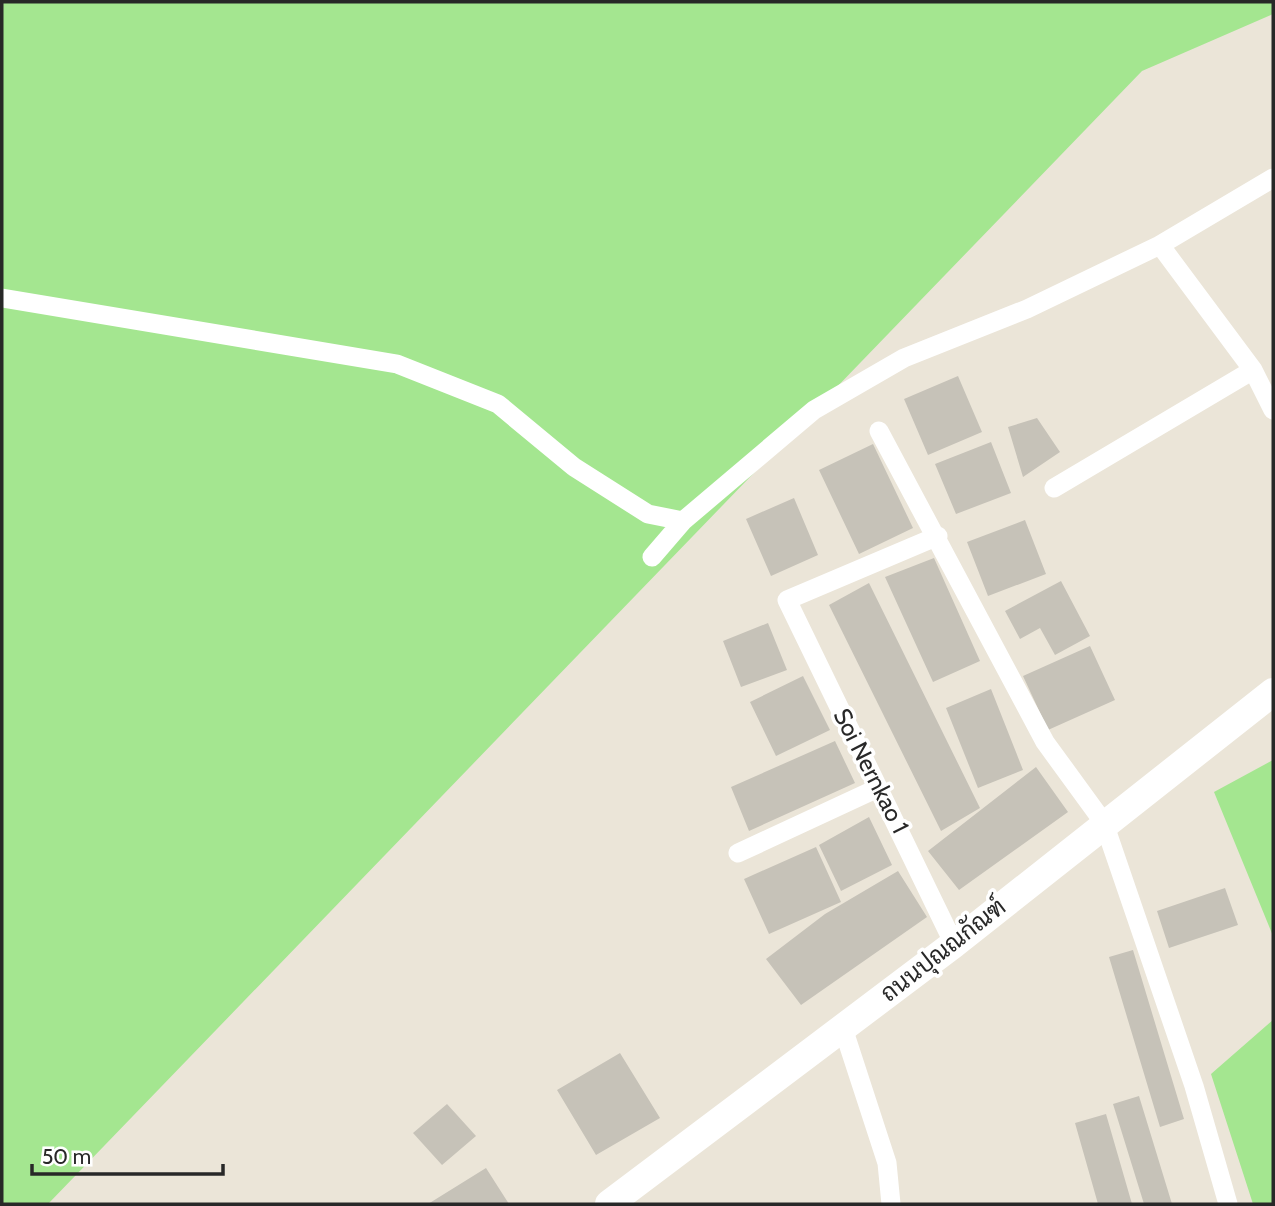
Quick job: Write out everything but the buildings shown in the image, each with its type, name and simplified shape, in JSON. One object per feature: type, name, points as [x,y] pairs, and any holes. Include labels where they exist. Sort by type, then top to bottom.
[{"type":"street","points":[[652,557],[683,521],[814,410],[904,358],[1027,309],[1160,245],[1273,178]]},
{"type":"street","points":[[1160,245],[1253,370],[1273,410]]},
{"type":"street","points":[[2,298],[397,364],[498,404],[574,467],[648,514],[683,521]]},
{"type":"street","points":[[1054,488],[1253,370]]},
{"type":"street","points":[[879,431],[938,536],[1045,741],[1104,823],[1194,1086],[1228,1204]]},
{"type":"street","name":"Soi Nernkao 1","points":[[938,536],[787,600],[954,944]]},
{"type":"street","name":"ถนนปุณณกัณฑ์","points":[[609,1204],[954,944],[1273,692]]},
{"type":"street","points":[[738,853],[878,788]]},
{"type":"street","points":[[843,1028],[887,1163],[891,1204]]},
{"type":"green space","points":[[2,2],[1273,2],[1273,14],[1142,71],[48,1204],[2,1204]]},
{"type":"green space","points":[[1273,760],[1273,936],[1214,792]]},
{"type":"green space","points":[[1273,1020],[1273,1204],[1253,1204],[1211,1074]]}]
